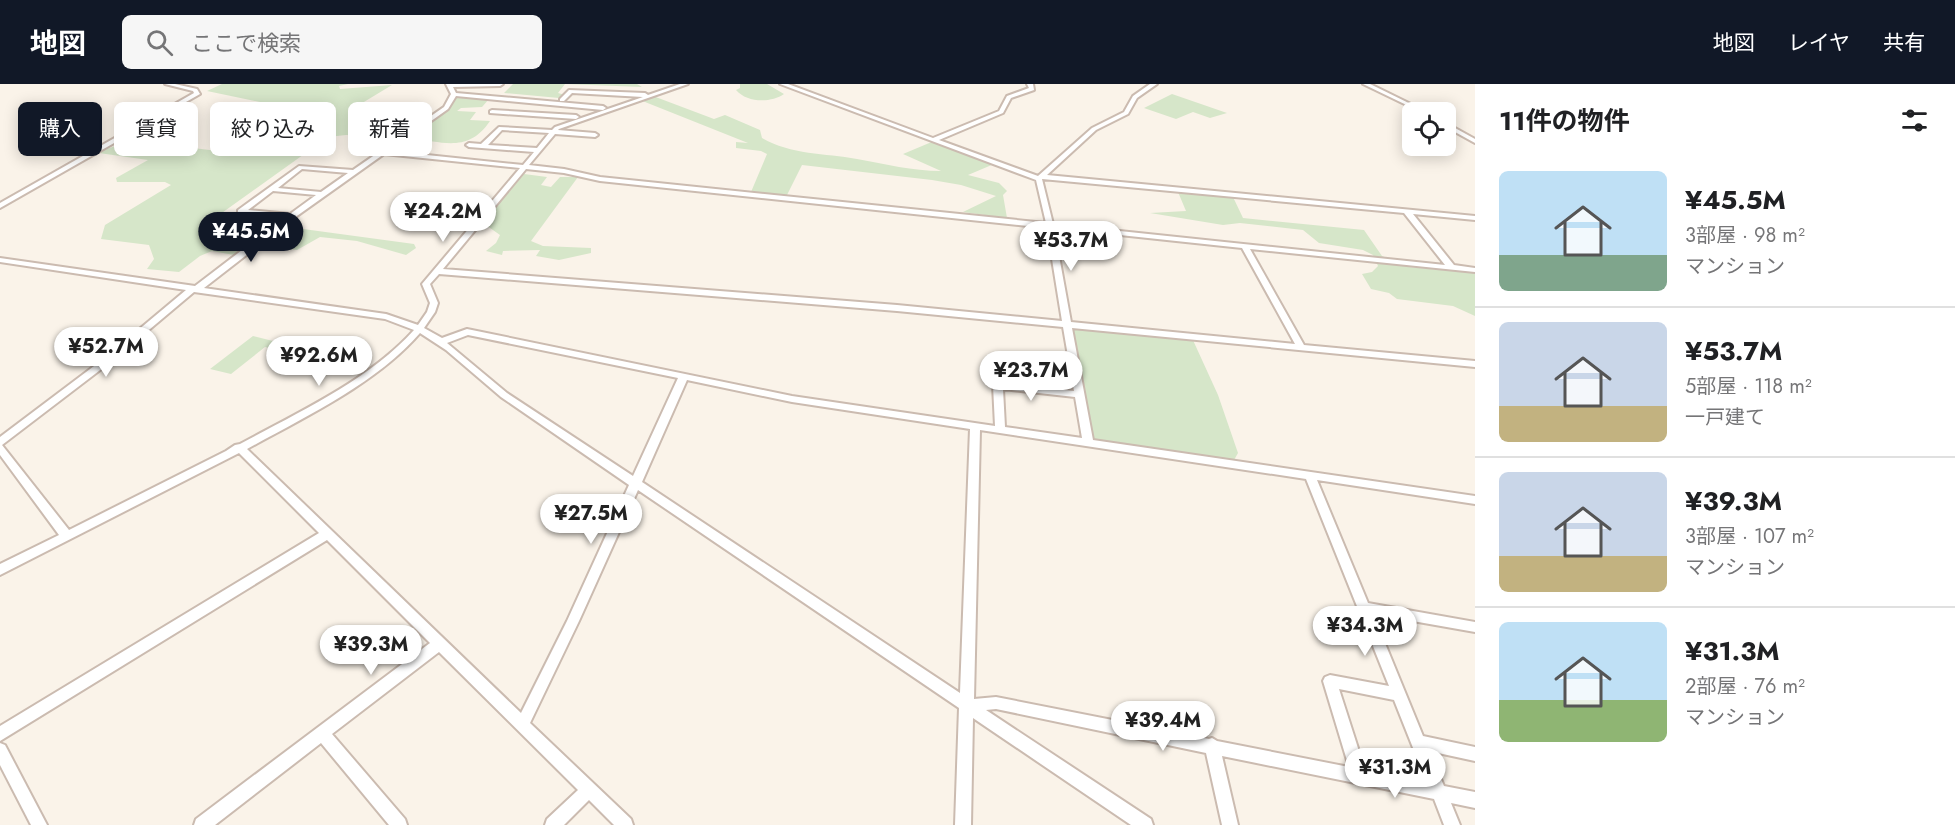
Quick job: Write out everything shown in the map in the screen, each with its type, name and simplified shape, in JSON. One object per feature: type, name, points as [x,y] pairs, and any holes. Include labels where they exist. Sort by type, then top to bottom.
[{"type":"street","points":[[0,207],[198,94],[195,90],[168,84]]},
{"type":"street","points":[[454,94],[449,84],[500,84]]},
{"type":"street","points":[[0,570],[239,447],[364,378],[409,341],[433,310],[434,303],[426,284],[554,132],[562,125],[686,84]]},
{"type":"street","points":[[783,84],[1040,178],[1475,218]]},
{"type":"street","points":[[933,140],[1001,112],[1009,97],[1032,89],[1030,84]]},
{"type":"street","points":[[1040,178],[1094,129],[1126,113],[1135,97],[1154,84]]},
{"type":"street","points":[[1366,84],[1403,102]]},
{"type":"street","points":[[625,104],[562,100],[571,91],[650,95]]},
{"type":"street","points":[[454,94],[610,109]]},
{"type":"street","points":[[432,118],[446,108],[454,94]]},
{"type":"street","points":[[492,112],[583,118]]},
{"type":"street","points":[[483,146],[501,128],[595,135]]},
{"type":"street","points":[[1456,131],[1475,141]]},
{"type":"street","points":[[469,145],[538,150]]},
{"type":"street","points":[[0,442],[291,216],[379,156]]},
{"type":"street","points":[[412,156],[564,171],[600,179],[1475,270]]},
{"type":"street","points":[[291,216],[241,212],[301,167],[355,172]]},
{"type":"street","points":[[1040,178],[1088,443]]},
{"type":"street","points":[[270,189],[324,194]]},
{"type":"street","points":[[1407,212],[1452,268]]},
{"type":"street","points":[[1244,245],[1301,347]]},
{"type":"street","points":[[0,260],[194,290],[386,316],[420,326],[441,340],[504,395],[1145,825]]},
{"type":"street","points":[[436,271],[1066,323],[1475,364]]},
{"type":"street","points":[[409,341],[441,340],[467,332],[792,399],[1475,500]]},
{"type":"street","points":[[522,725],[573,621],[684,376]]},
{"type":"street","points":[[1000,429],[998,385],[1078,394]]},
{"type":"street","points":[[963,825],[975,425]]},
{"type":"street","points":[[239,447],[626,825]]},
{"type":"street","points":[[0,448],[66,535]]},
{"type":"street","points":[[1310,476],[1452,825]]},
{"type":"street","points":[[0,734],[327,534]]},
{"type":"street","points":[[1362,607],[1475,627]]},
{"type":"street","points":[[202,825],[440,644]]},
{"type":"street","points":[[1359,774],[1330,681],[1397,694]]},
{"type":"street","points":[[968,706],[996,703],[1359,774],[1475,800]]},
{"type":"street","points":[[322,733],[399,825]]},
{"type":"street","points":[[1418,742],[1475,753]]},
{"type":"street","points":[[1212,746],[1230,825]]},
{"type":"street","points":[[0,750],[39,825]]},
{"type":"street","points":[[553,825],[590,789]]},
{"type":"green space","points":[[222,84],[348,84],[339,86],[340,89],[392,85],[364,102],[348,102],[348,135],[336,136],[336,102],[260,102],[207,91]]},
{"type":"green space","points":[[513,84],[565,84],[558,93],[565,95],[559,98],[504,93]]},
{"type":"green space","points":[[565,84],[637,84],[642,87]]},
{"type":"green space","points":[[740,84],[767,84],[784,94],[773,99],[753,99],[736,90],[740,88]]},
{"type":"green space","points":[[1172,94],[1227,113],[1210,118],[1193,112],[1176,119],[1144,108]]},
{"type":"green space","points":[[457,96],[489,99],[482,107],[461,108],[457,111],[476,112],[470,120],[490,121],[482,131],[465,141],[456,143],[432,141],[432,122],[449,108]]},
{"type":"green space","points":[[653,96],[714,119],[725,115],[760,130],[762,138],[773,144],[808,153],[845,157],[909,169],[941,171],[903,154],[934,141],[994,164],[968,175],[999,183],[1007,191],[1003,195],[1007,218],[963,212],[996,196],[961,185],[802,165],[787,195],[751,192],[767,154],[761,151],[736,148],[736,142],[748,143],[640,100]]},
{"type":"green space","points":[[114,147],[114,155],[102,153],[102,152]]},
{"type":"green space","points":[[198,149],[210,150],[210,156],[301,156],[212,220],[235,224],[242,229],[281,226],[414,244],[416,248],[406,255],[357,241],[320,237],[297,250],[253,244],[234,255],[212,251],[200,256],[179,272],[147,269],[154,259],[149,245],[101,239],[105,225],[171,185],[165,182],[117,182],[116,178],[148,160],[120,156],[198,156]]},
{"type":"green space","points":[[524,174],[547,177],[541,185],[551,187],[560,177],[578,177],[531,241],[543,246],[591,248],[591,253],[559,260],[536,256],[540,250],[503,251],[502,255],[486,251],[496,243],[500,235],[483,223]]},
{"type":"green space","points":[[1178,192],[1233,197],[1243,218],[1364,230],[1382,256],[1409,267],[1475,273],[1475,316],[1453,306],[1397,299],[1389,293],[1371,289],[1362,274],[1372,272],[1378,266],[1373,255],[1363,250],[1319,243],[1303,230],[1240,223],[1223,225],[1150,213],[1186,211]]},
{"type":"green space","points":[[1070,327],[1192,338],[1218,395],[1238,453],[1234,460],[1092,440],[1078,353]]},
{"type":"green space","points":[[253,336],[277,342],[269,348],[265,347],[231,374],[210,369]]}]
